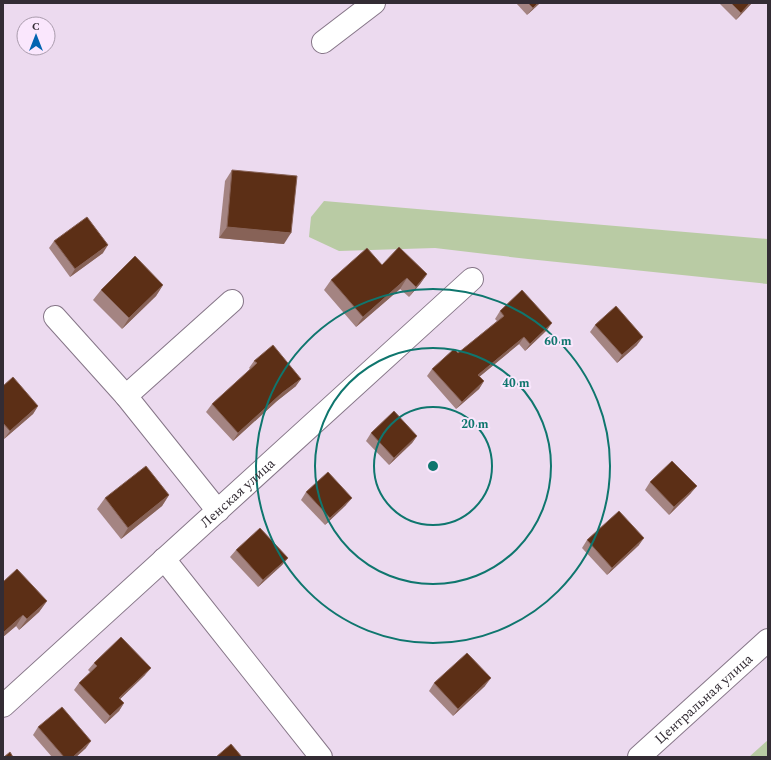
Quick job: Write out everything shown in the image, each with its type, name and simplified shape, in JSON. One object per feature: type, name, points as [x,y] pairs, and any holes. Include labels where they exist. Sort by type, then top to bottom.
[{"type":"street","points":[[323,42],[374,3]]},
{"type":"street","name":"Ленская улица","points":[[3,706],[472,279]]},
{"type":"street","points":[[126,396],[232,301]]},
{"type":"street","points":[[55,317],[126,396],[218,511]]},
{"type":"street","points":[[164,559],[321,757]]},
{"type":"street","name":"Центральная улица","points":[[639,757],[768,640]]},
{"type":"green space","points":[[324,201],[768,239],[768,284],[435,248],[339,251],[309,237],[311,217]]},
{"type":"green space","points":[[768,740],[768,757],[749,757]]},
{"type":"building","points":[[528,3],[538,3],[533,8]]},
{"type":"building","points":[[731,3],[750,3],[741,13]]},
{"type":"building","points":[[232,170],[297,176],[291,233],[227,227]]},
{"type":"building","points":[[87,217],[108,245],[75,269],[54,241]]},
{"type":"building","points":[[399,247],[427,274],[416,287],[407,278],[363,317],[331,280],[367,248],[382,265]]},
{"type":"building","points":[[135,256],[163,285],[129,318],[101,290]]},
{"type":"building","points":[[522,290],[552,323],[530,344],[524,337],[478,375],[484,381],[462,402],[432,369],[454,349],[458,353],[504,316],[500,311]]},
{"type":"building","points":[[616,306],[643,337],[622,355],[595,325]]},
{"type":"building","points":[[273,345],[301,379],[282,393],[238,433],[212,404],[257,363],[254,361]]},
{"type":"building","points":[[13,377],[38,406],[10,431],[3,423],[3,386]]},
{"type":"building","points":[[394,411],[417,436],[394,458],[371,433]]},
{"type":"building","points":[[672,461],[697,486],[674,507],[650,482]]},
{"type":"building","points":[[146,466],[169,495],[128,528],[105,498]]},
{"type":"building","points":[[328,472],[352,498],[330,518],[306,492]]},
{"type":"building","points":[[619,511],[644,538],[612,568],[587,540]]},
{"type":"building","points":[[260,528],[288,558],[263,580],[236,550]]},
{"type":"building","points":[[17,569],[47,601],[27,619],[23,615],[4,632],[3,582]]},
{"type":"building","points":[[121,637],[151,668],[119,698],[124,703],[110,716],[79,683],[97,666],[94,663]]},
{"type":"building","points":[[467,653],[491,678],[458,709],[434,683]]},
{"type":"building","points":[[62,707],[91,741],[73,757],[64,757],[38,727]]},
{"type":"building","points":[[231,744],[242,757],[216,757]]},
{"type":"building","points":[[10,752],[13,757],[4,757]]}]
